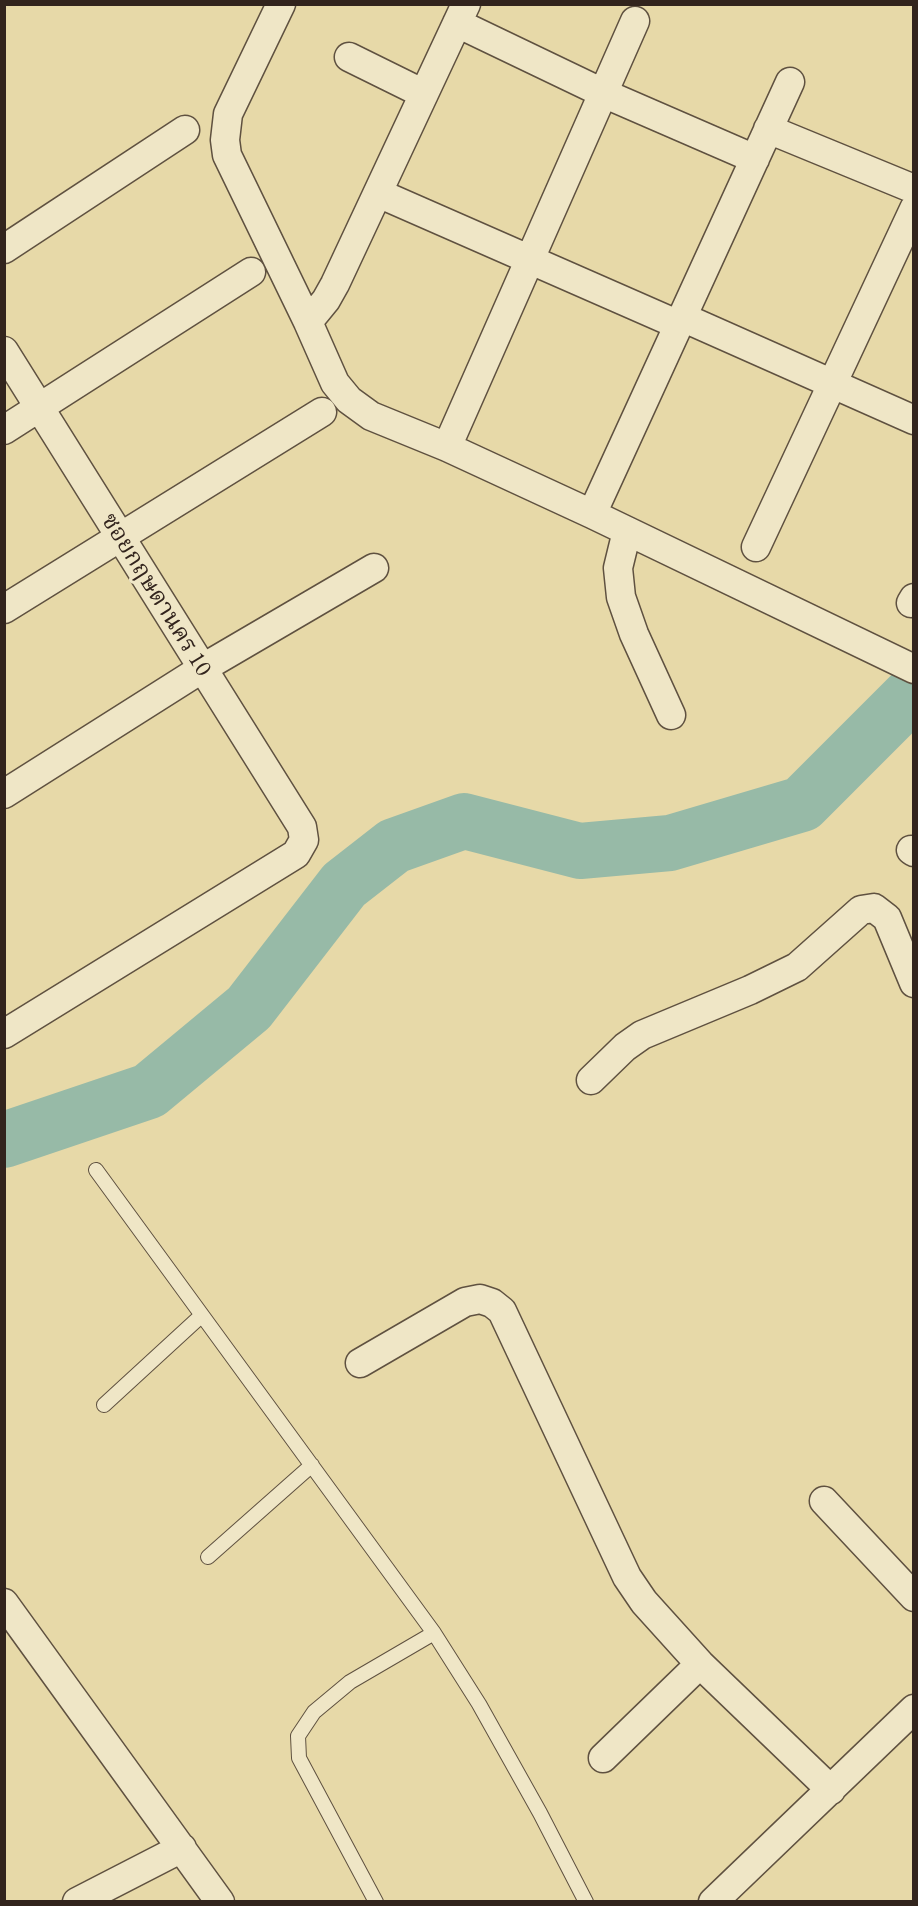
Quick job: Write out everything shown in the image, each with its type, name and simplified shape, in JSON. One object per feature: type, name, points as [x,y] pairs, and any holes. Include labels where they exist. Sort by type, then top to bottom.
[{"type":"street","points":[[280,4],[228,114],[225,140],[227,155],[335,383],[349,400],[371,416],[447,447],[592,514],[908,667]]},
{"type":"street","points":[[308,322],[326,300],[335,284],[461,14],[603,93],[754,159]]},
{"type":"street","points":[[447,447],[635,21]]},
{"type":"street","points":[[349,57],[424,94]]},
{"type":"street","points":[[592,514],[789,82]]},
{"type":"street","points":[[768,129],[914,189]]},
{"type":"street","points":[[4,249],[185,130]]},
{"type":"street","points":[[378,193],[530,261],[832,383],[914,420]]},
{"type":"street","points":[[756,547],[914,209]]},
{"type":"street","points":[[4,430],[251,272]]},
{"type":"street","name":"ซอยกฤษดานคร 10","points":[[4,351],[302,827],[304,840],[296,854],[4,1034]]},
{"type":"street","points":[[4,609],[322,412]]},
{"type":"street","points":[[627,531],[618,568],[621,597],[634,634],[671,716]]},
{"type":"street","points":[[4,794],[203,668],[374,568]]},
{"type":"street","points":[[591,1080],[625,1047],[642,1035],[750,990],[797,967],[861,910],[874,908],[887,918],[914,983]]},
{"type":"street","points":[[360,1363],[465,1302],[480,1299],[492,1303],[502,1311],[627,1577],[644,1602],[700,1664],[831,1790]]},
{"type":"street","points":[[824,1501],[914,1597]]},
{"type":"street","points":[[4,1603],[220,1902]]},
{"type":"street","points":[[603,1758],[700,1664]]},
{"type":"street","points":[[712,1902],[914,1709]]},
{"type":"street","points":[[77,1902],[182,1848]]},
{"type":"lane","points":[[96,1170],[434,1634],[484,1714],[540,1813],[586,1902]]},
{"type":"lane","points":[[104,1405],[202,1315]]},
{"type":"lane","points":[[208,1557],[312,1465]]},
{"type":"lane","points":[[376,1902],[299,1758],[298,1736],[314,1712],[350,1682],[434,1634]]},
{"type":"waterway","points":[[4,1140],[149,1091],[249,1008],[344,885],[394,846],[464,821],[580,851],[670,843],[802,804],[914,692]]}]
